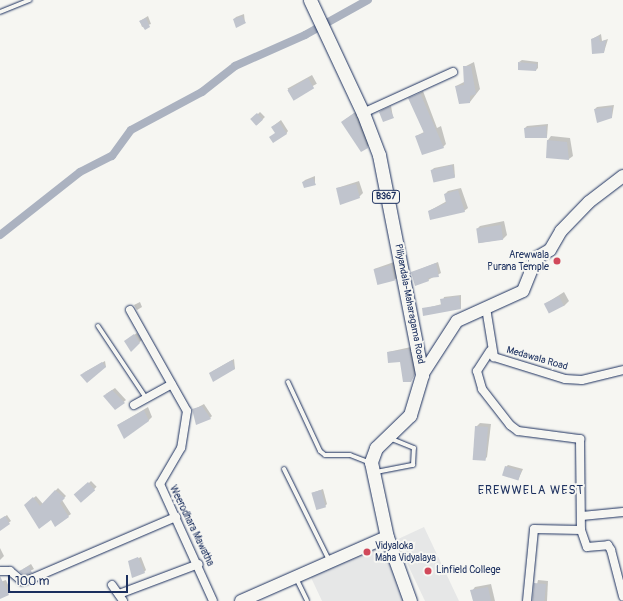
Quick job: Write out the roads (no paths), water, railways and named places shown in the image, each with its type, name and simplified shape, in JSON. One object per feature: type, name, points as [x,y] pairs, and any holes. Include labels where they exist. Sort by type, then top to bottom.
[{"type":"main road","name":"Piliyandala-Maharagama Road","points":[[310,0],[364,113],[379,155],[422,375],[415,406],[376,448],[371,467]]},
{"type":"main road","points":[[371,467],[387,537],[410,601]]},
{"type":"street","points":[[364,113],[453,72]]},
{"type":"street","points":[[422,375],[457,321],[523,291],[536,258],[550,250],[561,231],[589,202],[623,176]]},
{"type":"street","points":[[486,308],[490,351],[477,370],[482,390],[510,425],[518,431],[580,439],[581,530],[587,547],[608,545],[611,550],[623,596]]},
{"type":"street","name":"Weerodhara Mawatha","points":[[130,310],[187,411],[180,448],[160,484],[199,564],[213,601]]},
{"type":"street","name":"Medawala Road","points":[[490,351],[494,357],[565,378],[582,380],[623,370]]},
{"type":"street","points":[[134,405],[172,384]]},
{"type":"street","points":[[582,516],[623,512]]},
{"type":"street","points":[[0,570],[10,571],[22,581],[31,579],[176,517]]},
{"type":"street","points":[[527,601],[534,529],[581,530]]},
{"type":"street","points":[[241,601],[387,537]]},
{"type":"street","points":[[112,585],[121,598],[199,564]]},
{"type":"lane","points":[[0,12],[30,0]]},
{"type":"lane","points":[[98,326],[146,398]]},
{"type":"lane","points":[[288,382],[320,451],[325,455],[350,455],[371,467],[413,465],[414,448],[387,437]]},
{"type":"lane","points":[[284,470],[330,562]]},
{"type":"lane","points":[[296,578],[307,601]]},
{"type":"waterway","points":[[0,235],[80,172],[112,156],[131,130],[202,92],[235,66],[305,35],[368,0]]},
{"type":"place","name":"Arewwala Purana Temple","points":[[557,261]]},
{"type":"place","name":"Vidyaloka Maha Vidyalaya","points":[[367,552]]},
{"type":"place","name":"Linfield College","points":[[428,571]]},
{"type":"district","name":"EREWWELA WEST","points":[[531,491]]}]
